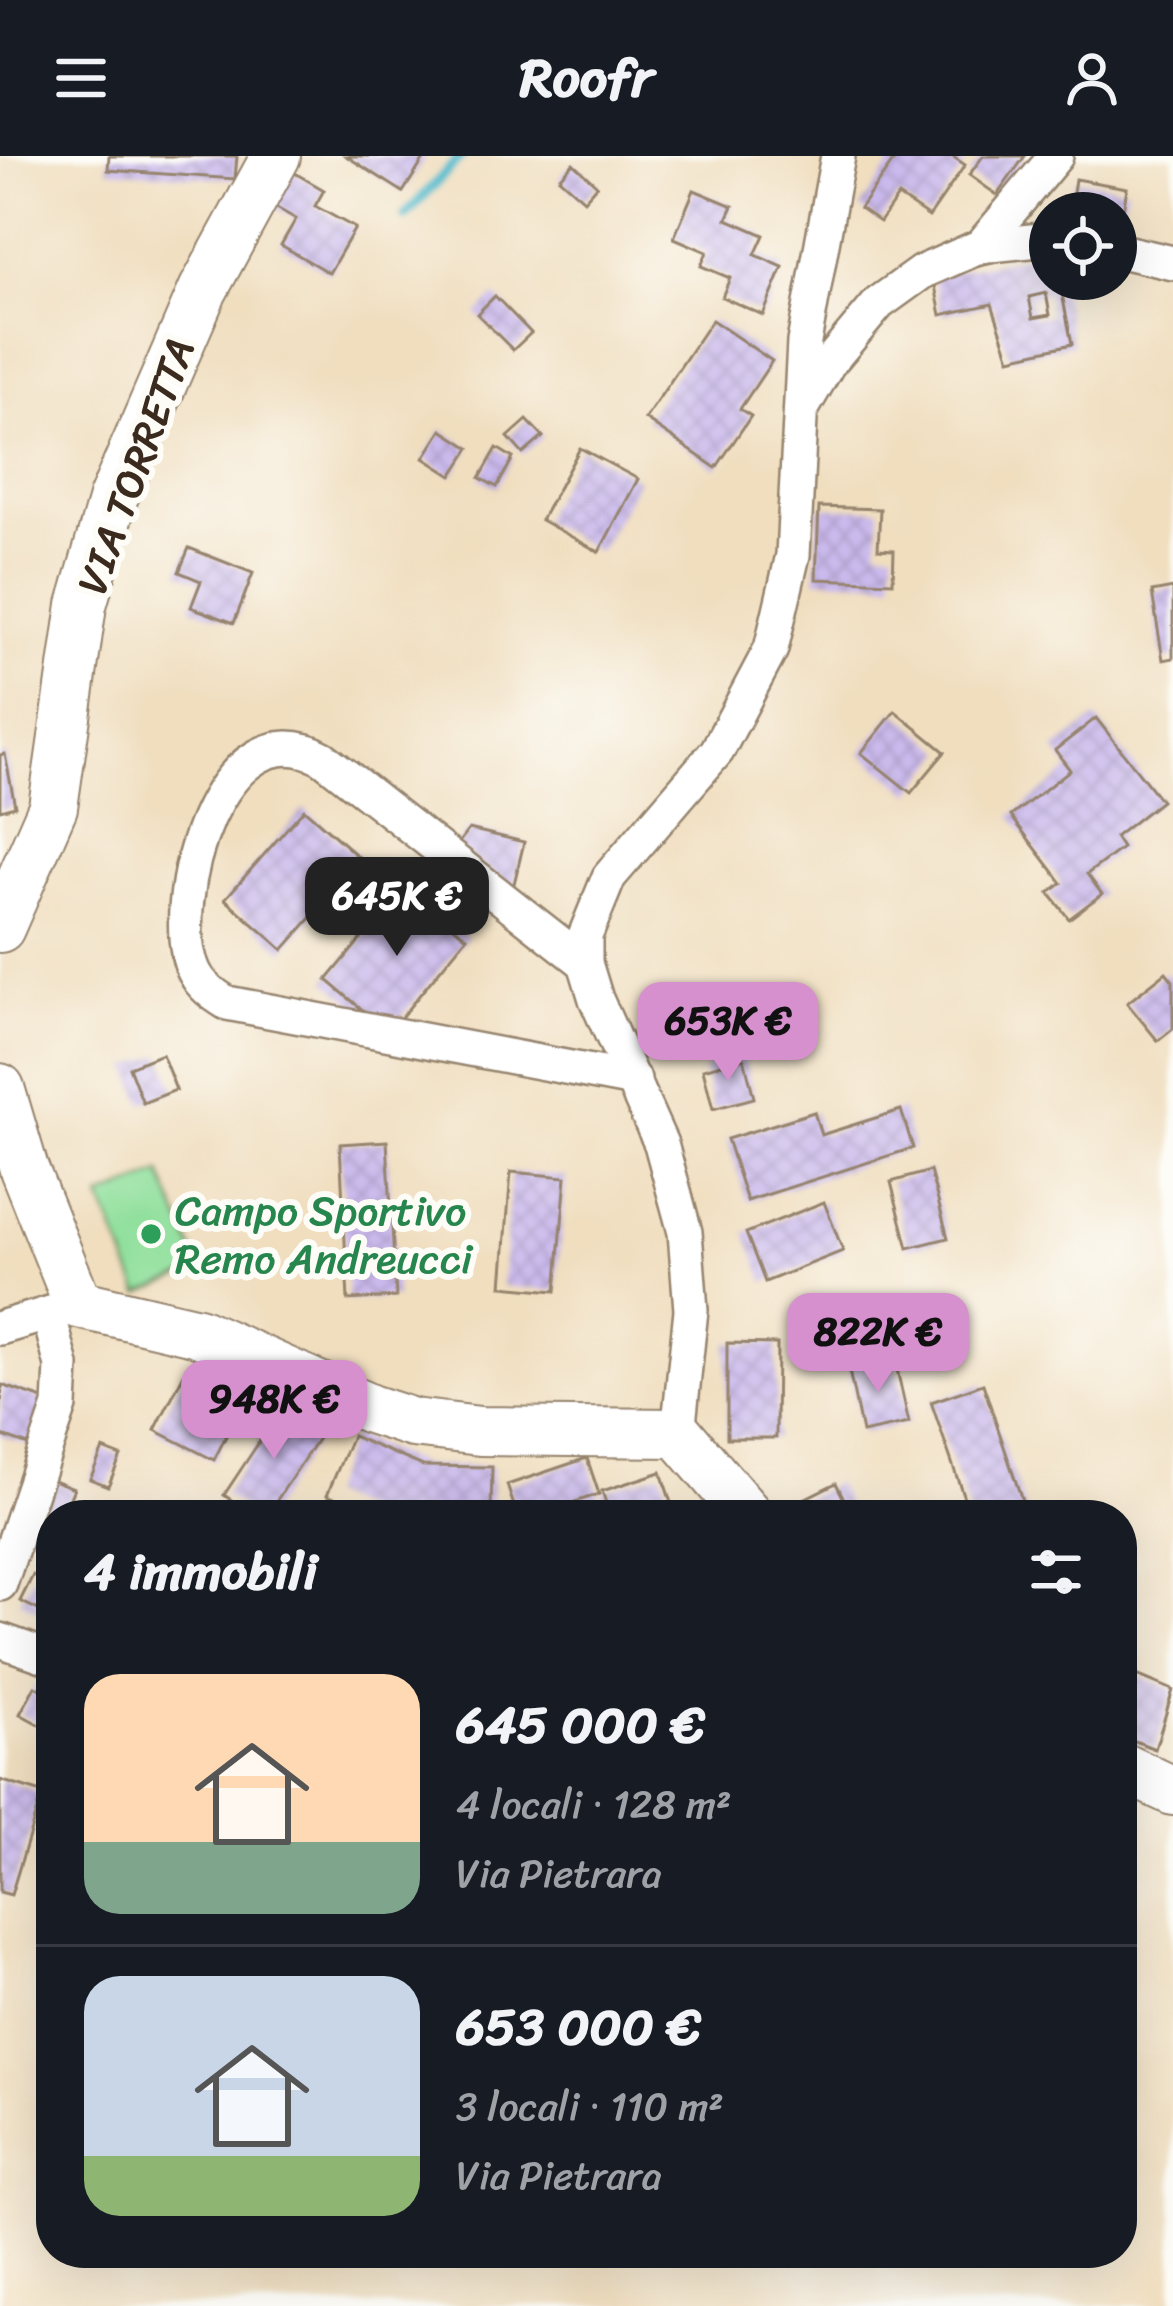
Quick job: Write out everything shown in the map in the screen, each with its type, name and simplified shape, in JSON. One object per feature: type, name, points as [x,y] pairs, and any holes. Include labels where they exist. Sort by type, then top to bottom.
[{"type":"street","name":"VIA TORRETTA","points":[[0,928],[52,807],[82,605],[113,498],[203,290],[277,156]]},
{"type":"street","points":[[735,1500],[677,1433],[691,1271],[669,1167],[602,1016],[585,963],[587,924],[603,886],[718,751],[771,649],[793,555],[807,320],[838,156]]},
{"type":"street","points":[[981,246],[1056,156]]},
{"type":"street","points":[[802,409],[828,364],[879,303],[922,272],[981,246],[1029,241]]},
{"type":"street","points":[[1137,255],[1173,263]]},
{"type":"street","points":[[585,963],[308,750],[280,746],[252,759],[230,780],[205,826],[195,860],[188,942],[199,980],[227,1003],[634,1080]]},
{"type":"street","points":[[0,1088],[63,1310],[60,1406],[0,1584]]},
{"type":"street","points":[[0,1328],[63,1310],[198,1332],[412,1423],[480,1431],[677,1433]]},
{"type":"street","points":[[0,1640],[36,1653]]},
{"type":"street","points":[[1137,1774],[1173,1791]]},
{"type":"green space","name":"Campo Sportivo Remo Andreucci","points":[[161,1173],[201,1269],[140,1294],[101,1198]]},
{"type":"building","points":[[109,156],[237,156],[235,179],[108,170]]},
{"type":"building","points":[[346,156],[426,156],[403,192]]},
{"type":"building","points":[[897,156],[952,156],[965,165],[929,217],[898,196],[880,222],[860,208]]},
{"type":"building","points":[[983,156],[1025,156],[997,195],[969,175]]},
{"type":"building","points":[[573,163],[597,185],[584,200],[559,178]]},
{"type":"building","points":[[293,172],[324,190],[315,206],[355,228],[329,273],[281,245],[296,219],[273,206]]},
{"type":"building","points":[[1075,179],[1127,188],[1126,192],[1073,192]]},
{"type":"building","points":[[694,190],[733,206],[727,219],[764,235],[755,255],[783,267],[763,315],[722,297],[730,278],[701,266],[707,252],[674,238]]},
{"type":"building","points":[[1029,255],[1033,318],[1050,315],[1047,300],[1063,300],[1072,344],[1010,358],[992,304],[941,315],[933,276]]},
{"type":"building","points":[[495,296],[531,333],[513,350],[477,314]]},
{"type":"building","points":[[712,320],[772,361],[740,409],[751,416],[716,468],[645,419]]},
{"type":"building","points":[[527,420],[543,437],[523,454],[508,437]]},
{"type":"building","points":[[442,430],[470,448],[452,476],[424,458]]},
{"type":"building","points":[[497,448],[513,458],[497,487],[480,478]]},
{"type":"building","points":[[580,448],[638,479],[599,552],[541,520]]},
{"type":"building","points":[[819,507],[880,509],[878,549],[894,550],[893,582],[816,579]]},
{"type":"building","points":[[189,548],[253,573],[234,623],[191,607],[201,581],[179,572]]},
{"type":"building","points":[[1173,588],[1173,658],[1163,660],[1152,592]]},
{"type":"building","points":[[895,711],[945,752],[911,793],[861,753]]},
{"type":"building","points":[[1096,718],[1161,801],[1115,837],[1122,848],[1087,874],[1102,894],[1069,919],[1049,893],[1062,883],[1011,816],[1070,770],[1055,750]]},
{"type":"building","points":[[5,754],[15,806],[0,810],[0,755]]},
{"type":"building","points":[[304,809],[362,860],[283,950],[225,899]]},
{"type":"building","points":[[469,829],[524,842],[513,888],[456,846]]},
{"type":"building","points":[[405,886],[467,937],[389,1032],[327,980]]},
{"type":"building","points":[[1166,972],[1173,981],[1173,1029],[1158,1041],[1127,1003]]},
{"type":"building","points":[[162,1054],[176,1090],[143,1103],[129,1067]]},
{"type":"building","points":[[744,1058],[754,1098],[713,1109],[703,1069]]},
{"type":"building","points":[[901,1110],[913,1148],[747,1201],[727,1139],[814,1112],[821,1135]]},
{"type":"building","points":[[387,1141],[396,1297],[348,1300],[340,1144]]},
{"type":"building","points":[[930,1171],[948,1238],[908,1248],[891,1182]]},
{"type":"building","points":[[511,1172],[566,1177],[556,1291],[502,1286]]},
{"type":"building","points":[[824,1202],[843,1251],[765,1282],[746,1233]]},
{"type":"building","points":[[727,1343],[777,1344],[776,1438],[727,1438]]},
{"type":"building","points":[[894,1356],[909,1423],[862,1433],[848,1366]]},
{"type":"building","points":[[187,1368],[233,1391],[239,1410],[214,1460],[155,1430]]},
{"type":"building","points":[[983,1384],[1022,1500],[965,1500],[931,1402]]},
{"type":"building","points":[[2,1385],[46,1400],[31,1446],[0,1435]]},
{"type":"building","points":[[285,1403],[324,1429],[277,1500],[231,1500],[224,1495]]},
{"type":"building","points":[[352,1436],[423,1466],[492,1467],[491,1500],[339,1500],[327,1495]]},
{"type":"building","points":[[103,1449],[121,1456],[108,1486],[90,1479]]},
{"type":"building","points":[[587,1458],[599,1494],[581,1500],[512,1500],[507,1485]]},
{"type":"building","points":[[661,1472],[670,1500],[605,1500],[602,1491]]},
{"type":"building","points":[[53,1480],[74,1488],[69,1500],[44,1500]]},
{"type":"building","points":[[836,1483],[844,1500],[802,1500]]},
{"type":"building","points":[[33,1575],[36,1576],[36,1609],[20,1601]]},
{"type":"building","points":[[1137,1675],[1173,1690],[1155,1749],[1137,1742]]},
{"type":"building","points":[[35,1686],[36,1723],[20,1714]]},
{"type":"building","points":[[0,1780],[36,1791],[36,1813],[11,1895],[0,1892]]},
{"type":"waterway","points":[[405,216],[461,156]]},
{"type":"place","name":"Campo Sportivo Remo Andreucci","points":[[151,1234]]}]
